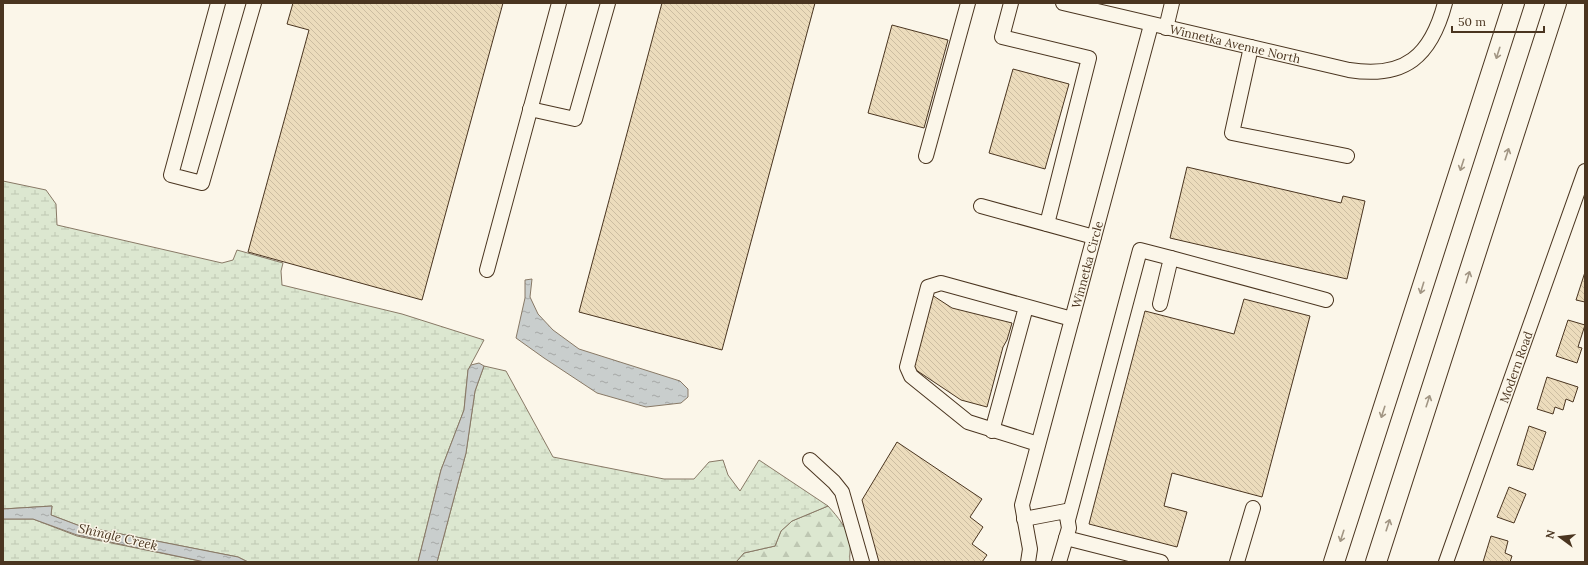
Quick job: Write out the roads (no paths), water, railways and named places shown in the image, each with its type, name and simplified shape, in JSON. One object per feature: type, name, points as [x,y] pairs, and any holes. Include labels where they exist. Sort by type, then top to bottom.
[{"type":"highway","points":[[1334,562],[1514,3]]},
{"type":"highway","points":[[1376,562],[1556,3]]},
{"type":"street","points":[[218,3],[171,175],[202,183],[254,3]]},
{"type":"street","points":[[487,270],[560,3]]},
{"type":"street","points":[[530,109],[574,119],[608,3]]},
{"type":"street","points":[[926,156],[968,3]]},
{"type":"street","points":[[1012,3],[1002,37],[1089,58],[1047,224]]},
{"type":"street","name":"Winnetka Avenue North","points":[[1063,3],[1118,10],[1151,25],[1364,72],[1379,73],[1394,69],[1419,54],[1429,43],[1437,30],[1445,3]]},
{"type":"street","points":[[1166,28],[1172,3]]},
{"type":"street","name":"Winnetka Circle","points":[[1024,519],[1022,504],[1151,25]]},
{"type":"street","points":[[1251,47],[1232,133],[1347,156]]},
{"type":"street","name":"Modern Road","points":[[1446,562],[1585,171]]},
{"type":"street","points":[[981,206],[1094,237]]},
{"type":"street","points":[[1068,520],[1140,250],[1326,300]]},
{"type":"street","points":[[1160,304],[1171,258]]},
{"type":"street","points":[[1038,444],[992,431],[968,422],[911,376],[907,367],[914,337],[928,287],[941,283],[1072,319]]},
{"type":"street","points":[[992,431],[1026,307]]},
{"type":"street","points":[[810,460],[834,482],[842,492],[862,562]]},
{"type":"street","points":[[1237,562],[1253,508]]},
{"type":"street","points":[[1028,562],[1030,549],[1024,519],[1066,511],[1069,528],[1059,562]]},
{"type":"street","points":[[1066,538],[1161,562]]},
{"type":"water","points":[[532,279],[530,297],[538,314],[553,330],[579,349],[680,381],[688,389],[688,397],[681,403],[646,407],[597,393],[516,338],[525,298],[525,280]]},
{"type":"water","points":[[479,363],[484,366],[475,391],[466,453],[437,562],[418,562],[441,470],[464,410],[468,370],[471,365]]},
{"type":"water","name":"Shingle Creek","points":[[52,506],[51,515],[80,526],[238,557],[248,562],[205,562],[77,535],[33,519],[3,519],[3,509]]}]
